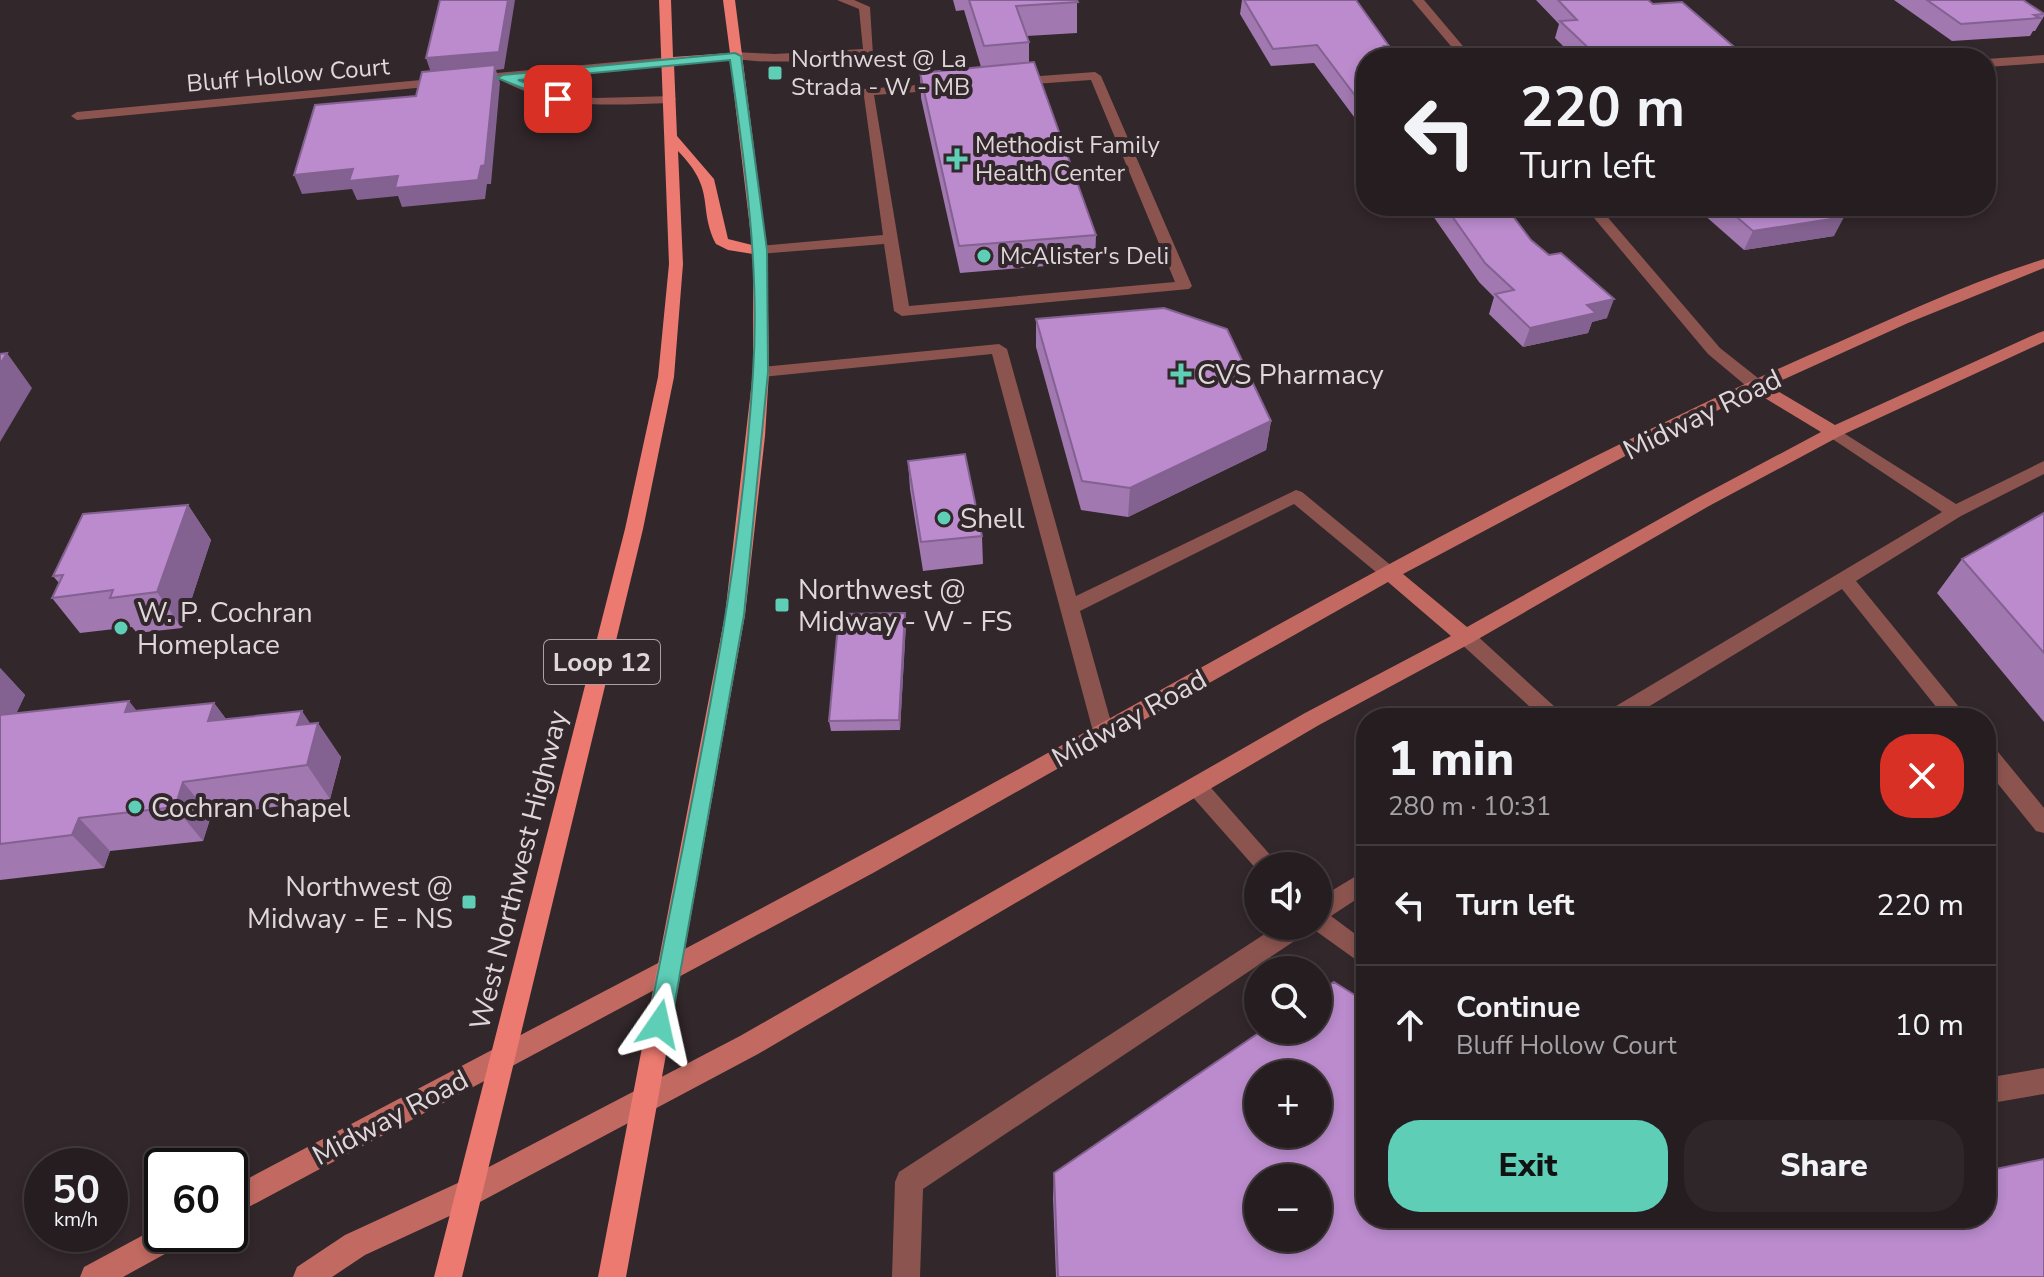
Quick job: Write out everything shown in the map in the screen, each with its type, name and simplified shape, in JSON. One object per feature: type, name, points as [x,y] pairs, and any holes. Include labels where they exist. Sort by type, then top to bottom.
[{"type":"main road","name":"West Northwest Highway","points":[[448,1277],[631,544],[666,377],[676,264],[665,0]]},
{"type":"main road","points":[[612,1277],[735,615],[761,372],[760,250],[729,0]]},
{"type":"main road","points":[[669,61],[735,56]]},
{"type":"main road","points":[[672,138],[699,165],[709,184],[721,241],[733,247],[760,250]]},
{"type":"main road","name":"Midway Road","points":[[248,1193],[669,972],[1389,572],[1551,488],[1757,386],[1960,295],[2044,263]]},
{"type":"main road","points":[[307,1277],[355,1245],[470,1192],[644,1103],[1312,719],[1834,432],[2044,336]]},
{"type":"main road","points":[[1757,386],[1834,432]]},
{"type":"main road","points":[[1389,572],[1466,637]]},
{"type":"main road","points":[[94,1277],[144,1250]]},
{"type":"street","points":[[735,56],[775,58],[869,52],[868,5],[843,0]]},
{"type":"street","points":[[1418,0],[1459,48]]},
{"type":"street","points":[[1996,62],[2044,59]]},
{"type":"street","name":"Bluff Hollow Court","points":[[77,116],[669,61]]},
{"type":"street","points":[[578,71],[575,87],[584,101]]},
{"type":"street","points":[[1095,76],[1184,286],[902,311],[890,239],[867,92],[1095,76]]},
{"type":"street","name":"Bluff Hollow Court","points":[[503,78],[558,99],[670,99]]},
{"type":"street","points":[[1599,216],[1714,351],[1757,386]]},
{"type":"street","points":[[760,250],[890,239]]},
{"type":"street","points":[[761,372],[999,349],[1103,733]]},
{"type":"street","points":[[1834,432],[1955,512]]},
{"type":"street","points":[[1630,708],[1955,512],[2044,467]]},
{"type":"street","points":[[1069,608],[1296,496],[1389,572]]},
{"type":"street","points":[[1844,579],[1949,708]]},
{"type":"street","points":[[1466,637],[1545,708]]},
{"type":"street","points":[[1996,765],[2044,824]]},
{"type":"street","points":[[1197,787],[1255,852]]},
{"type":"street","points":[[1332,903],[1356,887]]},
{"type":"street","points":[[1332,930],[1356,948]]},
{"type":"street","points":[[906,1277],[909,1182],[1276,940]]},
{"type":"street","points":[[1996,1089],[2044,1081]]},
{"type":"building","points":[[440,0],[508,0],[499,52],[426,58]]},
{"type":"building","points":[[969,0],[1078,2],[1016,6],[1029,42],[984,46]]},
{"type":"building","points":[[1244,0],[1356,0],[1389,46],[1356,48],[1356,97],[1317,45],[1273,49]]},
{"type":"building","points":[[1558,0],[1648,0],[1653,4],[1682,2],[1735,48],[1588,48],[1560,21],[1577,20]]},
{"type":"building","points":[[1927,0],[2023,0],[2044,14],[2034,15],[2040,18],[1961,24]]},
{"type":"building","points":[[1034,62],[1096,235],[959,246],[920,73]]},
{"type":"building","points":[[495,65],[485,165],[481,166],[478,180],[395,188],[398,176],[349,181],[353,169],[294,175],[315,105],[416,96],[422,72]]},
{"type":"building","points":[[1452,216],[1513,216],[1531,240],[1549,255],[1561,253],[1614,299],[1587,305],[1596,313],[1530,328],[1495,294],[1514,290],[1485,263]]},
{"type":"building","points":[[1736,216],[1844,217],[1753,231]]},
{"type":"building","name":"CVS Pharmacy","points":[[1164,308],[1227,329],[1271,421],[1130,488],[1082,481],[1036,319]]},
{"type":"building","points":[[965,454],[982,536],[921,542],[908,461]]},
{"type":"building","points":[[188,505],[157,592],[110,598],[113,590],[52,598],[63,575],[53,576],[83,514]]},
{"type":"building","points":[[2044,513],[2044,653],[1962,559]]},
{"type":"building","points":[[905,613],[899,720],[829,721],[839,614]]},
{"type":"building","points":[[129,701],[125,712],[214,703],[208,721],[302,711],[297,725],[318,723],[307,765],[183,782],[175,807],[79,818],[72,835],[0,844],[0,715]]},
{"type":"building","points":[[1334,982],[1356,996],[1356,1228],[1996,1228],[1996,1169],[2044,1159],[2044,1277],[1058,1277],[1054,1173],[1244,1043],[1332,1044]]},
{"type":"place","name":"Northwest @ La Strada - W - MB","points":[[775,73]]},
{"type":"place","name":"Methodist Family Health Center","points":[[957,159]]},
{"type":"place","name":"McAlister's Deli","points":[[984,256]]},
{"type":"place","name":"CVS Pharmacy","points":[[1181,374]]},
{"type":"place","name":"Shell","points":[[944,518]]},
{"type":"place","name":"Northwest @ Midway - W - FS","points":[[782,605]]},
{"type":"place","name":"W. P. Cochran Homeplace","points":[[121,628]]},
{"type":"place","name":"Cochran Chapel","points":[[135,807]]},
{"type":"place","name":"Northwest @ Midway - E - NS","points":[[469,902]]},
{"type":"route","points":[[558,99],[503,78],[735,56],[755,192],[760,250],[761,372],[756,436],[735,615],[659,1024]]}]
